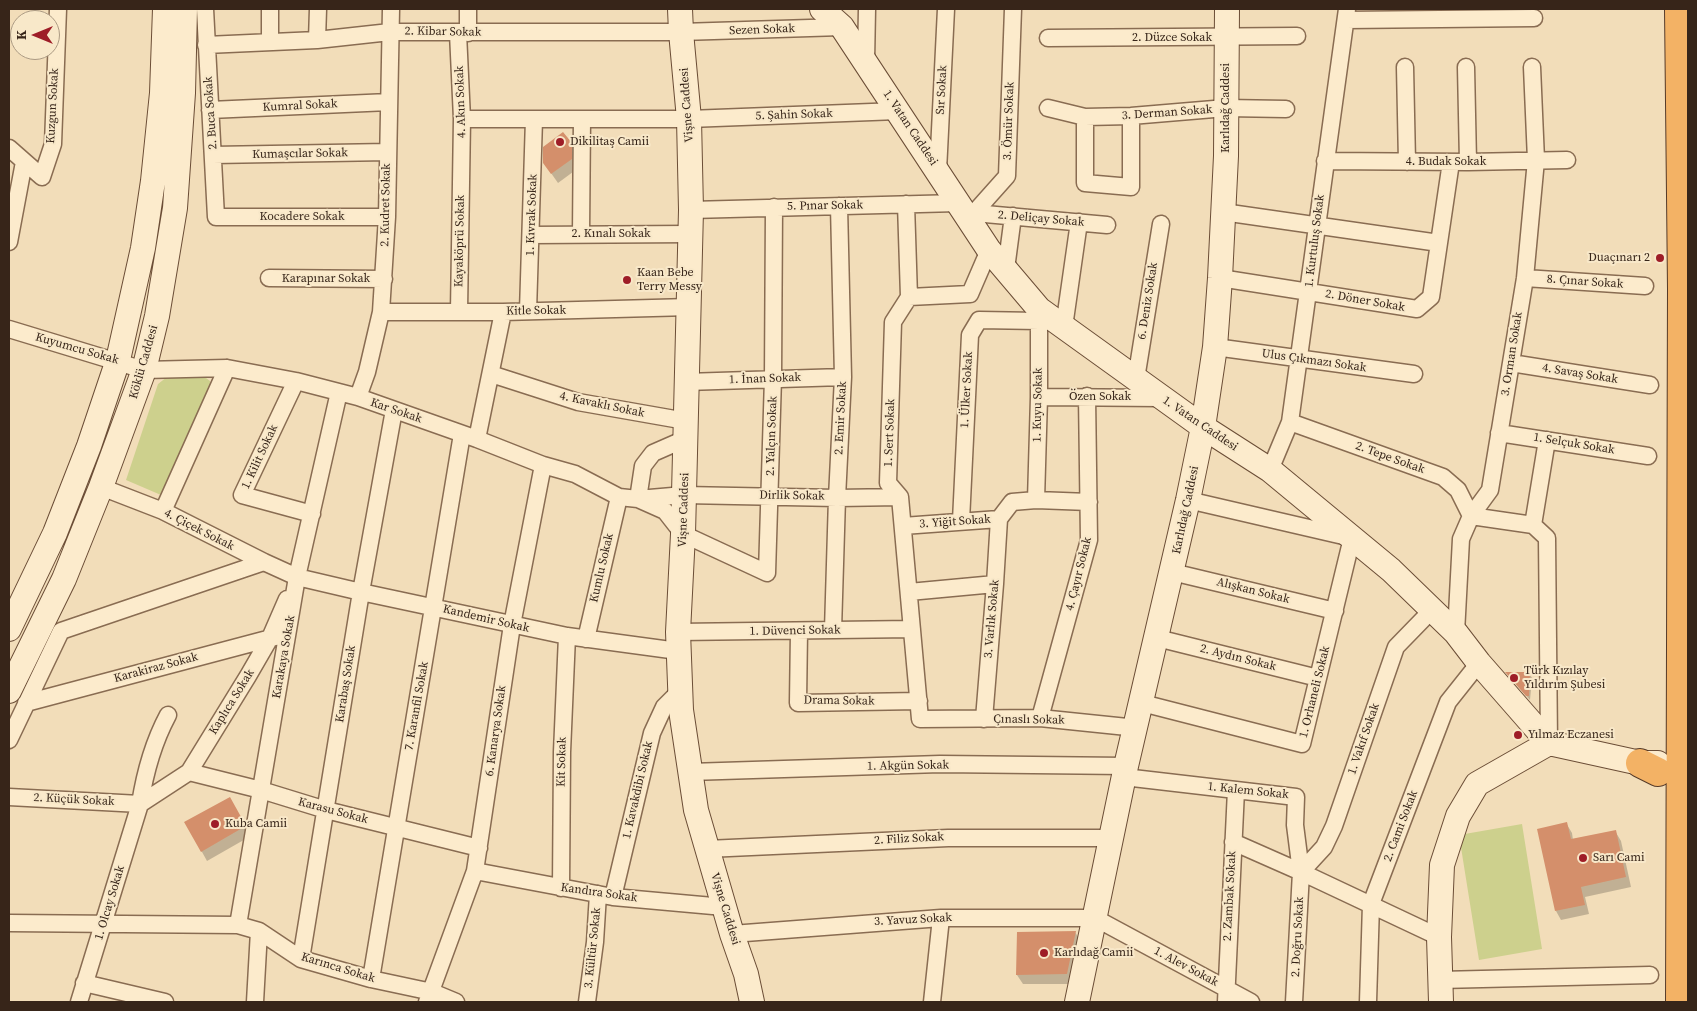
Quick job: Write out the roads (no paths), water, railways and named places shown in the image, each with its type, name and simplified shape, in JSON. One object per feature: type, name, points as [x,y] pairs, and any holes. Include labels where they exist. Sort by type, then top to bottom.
[{"type":"highway","points":[[1678,9],[1682,289],[1680,1002]]},
{"type":"main road","name":"Köklü Caddesi","points":[[9,629],[55,533],[89,446],[118,360],[141,257],[153,181],[162,93],[165,9]]},
{"type":"main road","name":"Köklü Caddesi","points":[[17,697],[144,370],[157,316],[175,208],[183,93],[185,9]]},
{"type":"main road","name":"Vişne Caddesi","points":[[680,9],[689,118],[691,210],[684,534],[678,642],[681,710],[696,810],[732,934],[746,974],[752,1002]]},
{"type":"main road","name":"1. Vatan Caddesi","points":[[822,9],[842,27],[938,171],[967,211],[989,250],[1006,269],[1039,315],[1064,327],[1203,428],[1270,470],[1352,538],[1390,570],[1456,633],[1479,663],[1549,743]]},
{"type":"main road","name":"Karlıdağ Caddesi","points":[[1077,1002],[1125,772],[1158,638],[1203,428],[1215,347],[1220,278],[1226,108],[1227,9]]},
{"type":"main road","points":[[1441,991],[1438,936],[1442,865],[1458,816],[1477,784],[1549,743],[1652,766]]},
{"type":"street","name":"Kuzgun Sokak","points":[[24,162],[42,177],[53,144],[58,9]]},
{"type":"street","name":"2. Buca Sokak","points":[[205,9],[216,217]]},
{"type":"street","points":[[270,9],[270,42]]},
{"type":"street","points":[[317,40],[318,9]]},
{"type":"street","name":"2. Kudret Sokak","points":[[358,397],[367,372],[381,312],[384,279],[391,9]]},
{"type":"street","name":"4. Akın Sokak","points":[[462,172],[463,33],[468,9]]},
{"type":"street","points":[[866,62],[867,9]]},
{"type":"street","name":"Sır Sokak","points":[[938,171],[946,9]]},
{"type":"street","name":"3. Ömür Sokak","points":[[967,211],[1006,176],[1013,9]]},
{"type":"street","points":[[1346,15],[1456,14],[1534,18]]},
{"type":"street","name":"1. Kurtuluş Sokak","points":[[1270,470],[1290,422],[1346,15]]},
{"type":"street","name":"Sezen Sokak","points":[[681,32],[842,27]]},
{"type":"street","name":"2. Kibar Sokak","points":[[206,45],[317,40],[390,32],[681,32]]},
{"type":"street","name":"2. Düzce Sokak","points":[[1048,38],[1296,36]]},
{"type":"street","points":[[1405,67],[1407,162]]},
{"type":"street","points":[[1466,67],[1468,162]]},
{"type":"street","name":"3. Orman Sokak","points":[[1456,633],[1461,539],[1471,516],[1490,490],[1525,278],[1536,160],[1532,67]]},
{"type":"street","name":"Kumral Sokak","points":[[210,110],[389,102]]},
{"type":"street","name":"3. Derman Sokak","points":[[1048,108],[1085,117],[1131,116],[1226,108],[1286,109]]},
{"type":"street","name":"5. Şahin Sokak","points":[[689,118],[898,111]]},
{"type":"street","points":[[1085,117],[1085,183],[1131,187],[1131,116]]},
{"type":"street","points":[[462,119],[689,118]]},
{"type":"street","name":"1. Kıvrak Sokak","points":[[528,311],[534,119]]},
{"type":"street","points":[[581,234],[582,119]]},
{"type":"street","points":[[9,148],[24,162],[9,242]]},
{"type":"street","name":"Kumaşcılar Sokak","points":[[213,155],[388,152]]},
{"type":"street","name":"4. Budak Sokak","points":[[1325,161],[1468,162],[1567,160]]},
{"type":"street","name":"2. Döner Sokak","points":[[1220,278],[1417,310],[1430,297],[1452,162]]},
{"type":"street","name":"Kayaköprü Sokak","points":[[459,311],[462,172]]},
{"type":"street","points":[[906,204],[908,297],[970,294],[989,250]]},
{"type":"street","name":"5. Pınar Sokak","points":[[691,210],[906,204],[967,211]]},
{"type":"street","name":"2. Emir Sokak","points":[[833,630],[843,377],[839,206]]},
{"type":"street","name":"2. Yalçın Sokak","points":[[684,534],[767,573],[773,378],[774,207]]},
{"type":"street","name":"2. Deliçay Sokak","points":[[967,211],[1108,225]]},
{"type":"street","points":[[1223,212],[1439,243]]},
{"type":"street","points":[[1006,269],[1013,216]]},
{"type":"street","name":"Kocadere Sokak","points":[[216,217],[387,217]]},
{"type":"street","points":[[1064,327],[1079,222]]},
{"type":"street","name":"6. Deniz Sokak","points":[[1136,379],[1161,224]]},
{"type":"street","name":"2. Kınalı Sokak","points":[[531,235],[691,234]]},
{"type":"street","name":"Karapınar Sokak","points":[[269,278],[384,279]]},
{"type":"street","name":"8. Çınar Sokak","points":[[1525,278],[1645,286]]},
{"type":"street","name":"1. Sert Sokak","points":[[908,297],[893,322],[888,483],[900,496],[920,720]]},
{"type":"street","name":"Kitle Sokak","points":[[381,312],[503,312],[690,307]]},
{"type":"street","points":[[469,436],[491,374],[503,312]]},
{"type":"street","name":"1. Kuyu Sokak","points":[[1036,500],[1039,315]]},
{"type":"street","name":"1. Ülker Sokak","points":[[960,521],[970,335],[979,320],[1039,315]]},
{"type":"street","name":"Kuyumcu Sokak","points":[[9,329],[118,360],[144,370]]},
{"type":"street","name":"Ulus Çıkmazı Sokak","points":[[1215,347],[1414,374]]},
{"type":"street","name":"4. Savaş Sokak","points":[[1511,363],[1650,385]]},
{"type":"street","points":[[163,511],[227,368]]},
{"type":"street","name":"Kar Sokak","points":[[144,370],[227,368],[296,381],[358,397],[469,436],[543,465],[575,474],[618,497],[638,499],[684,495]]},
{"type":"street","name":"4. Kavaklı Sokak","points":[[491,374],[578,402],[686,430]]},
{"type":"street","name":"1. İnan Sokak","points":[[686,382],[843,377]]},
{"type":"street","name":"1. Kilit Sokak","points":[[296,381],[242,495],[312,514]]},
{"type":"street","name":"Karakaya Sokak","points":[[238,924],[297,577],[339,392]]},
{"type":"street","name":"4. Çayır Sokak","points":[[1040,718],[1089,540],[1087,396]]},
{"type":"street","name":"Özen Sokak","points":[[1039,397],[1162,398]]},
{"type":"street","name":"Karabaş Sokak","points":[[301,959],[361,592],[394,410]]},
{"type":"street","name":"2. Tepe Sokak","points":[[1290,422],[1444,478],[1458,490],[1471,516]]},
{"type":"street","points":[[638,499],[643,466],[653,453],[686,430]]},
{"type":"street","name":"1. Selçuk Sokak","points":[[1500,433],[1648,456]]},
{"type":"street","name":"7. Karanfil Sokak","points":[[371,979],[434,607],[469,436]]},
{"type":"street","points":[[1533,525],[1547,440]]},
{"type":"street","name":"6. Kanarya Sokak","points":[[429,997],[475,871],[512,625],[543,465]]},
{"type":"street","name":"4. Çiçek Sokak","points":[[100,487],[163,511],[297,577]]},
{"type":"street","name":"Dirlik Sokak","points":[[684,495],[837,498],[900,496]]},
{"type":"street","name":"Kumlu Sokak","points":[[586,639],[618,497]]},
{"type":"street","name":"Kar Sokak","points":[[638,499],[665,511],[684,534]]},
{"type":"street","name":"3. Yiğit Sokak","points":[[903,526],[999,519],[1012,502],[1036,500],[1089,502]]},
{"type":"street","points":[[1188,500],[1352,538]]},
{"type":"street","points":[[1471,516],[1533,525],[1547,538],[1549,743]]},
{"type":"street","name":"3. Varlık Sokak","points":[[984,719],[999,519]]},
{"type":"street","name":"1. Orhaneli Sokak","points":[[1142,703],[1302,744],[1352,538]]},
{"type":"street","points":[[9,740],[17,697],[61,631],[264,562]]},
{"type":"street","name":"Alışkan Sokak","points":[[1172,572],[1334,611]]},
{"type":"street","name":"Kandemir Sokak","points":[[297,577],[567,636],[586,639],[678,642]]},
{"type":"street","name":"Kaplıca Sokak","points":[[140,804],[189,772],[270,638],[297,577]]},
{"type":"street","points":[[908,592],[995,584]]},
{"type":"street","name":"1. Vakıf Sokak","points":[[1302,872],[1324,847],[1334,826],[1396,647],[1432,610]]},
{"type":"street","name":"1. Düvenci Sokak","points":[[678,642],[799,631],[912,629]]},
{"type":"street","name":"Drama Sokak","points":[[799,631],[798,703],[919,701]]},
{"type":"street","name":"Karakiraz Sokak","points":[[17,697],[287,635]]},
{"type":"street","name":"Kit Sokak","points":[[561,888],[562,752],[567,636]]},
{"type":"street","name":"2. Aydın Sokak","points":[[1158,638],[1318,678]]},
{"type":"street","name":"2. Cami Sokak","points":[[1368,1002],[1371,904],[1448,702],[1479,663]]},
{"type":"street","name":"1. Kavakdibi Sokak","points":[[606,895],[652,733],[664,707],[680,691]]},
{"type":"street","name":"1. Olcay Sokak","points":[[79,1002],[140,804],[145,772],[156,738],[168,714]]},
{"type":"street","name":"Çınaslı Sokak","points":[[920,720],[1040,718],[1137,728]]},
{"type":"street","name":"1. Akgün Sokak","points":[[690,772],[940,764],[1125,772]]},
{"type":"street","name":"Karasu Sokak","points":[[189,772],[261,790],[326,810],[479,848]]},
{"type":"street","name":"1. Kalem Sokak","points":[[1125,772],[1236,790],[1296,796],[1294,825],[1302,872]]},
{"type":"street","name":"2. Zambak Sokak","points":[[1226,996],[1236,790]]},
{"type":"street","name":"2. Küçük Sokak","points":[[9,796],[140,804]]},
{"type":"street","name":"2. Filiz Sokak","points":[[707,849],[948,838],[1111,838]]},
{"type":"street","points":[[1233,842],[1438,936]]},
{"type":"street","name":"Kandıra Sokak","points":[[475,871],[606,895],[724,907]]},
{"type":"street","name":"2. Doğru Sokak","points":[[1294,1002],[1302,872]]},
{"type":"street","name":"3. Kültür Sokak","points":[[587,1002],[595,942],[606,895]]},
{"type":"street","points":[[932,1002],[941,918]]},
{"type":"street","name":"3. Yavuz Sokak","points":[[732,934],[941,918],[1094,918]]},
{"type":"street","name":"1. Alev Sokak","points":[[1094,918],[1226,996],[1251,1002]]},
{"type":"street","name":"Karınca Sokak","points":[[10,924],[238,924],[259,931],[301,959],[429,997],[456,1002]]},
{"type":"street","points":[[255,1002],[259,931]]},
{"type":"street","points":[[1441,991],[1650,975]]},
{"type":"street","points":[[84,983],[165,1002]]},
{"type":"place","name":"Dikilitaş Camii","points":[[560,142]]},
{"type":"place","name":"Duaçınarı 2","points":[[1660,258]]},
{"type":"place","name":"Kaan Bebe Terry Messy","points":[[627,280]]},
{"type":"place","name":"Türk Kızılay Yıldırım Şubesi","points":[[1514,678]]},
{"type":"place","name":"Yılmaz Eczanesi","points":[[1518,735]]},
{"type":"place","name":"Kuba Camii","points":[[215,824]]},
{"type":"place","name":"Sarı Cami","points":[[1583,858]]},
{"type":"place","name":"Karlıdağ Camii","points":[[1044,953]]}]
